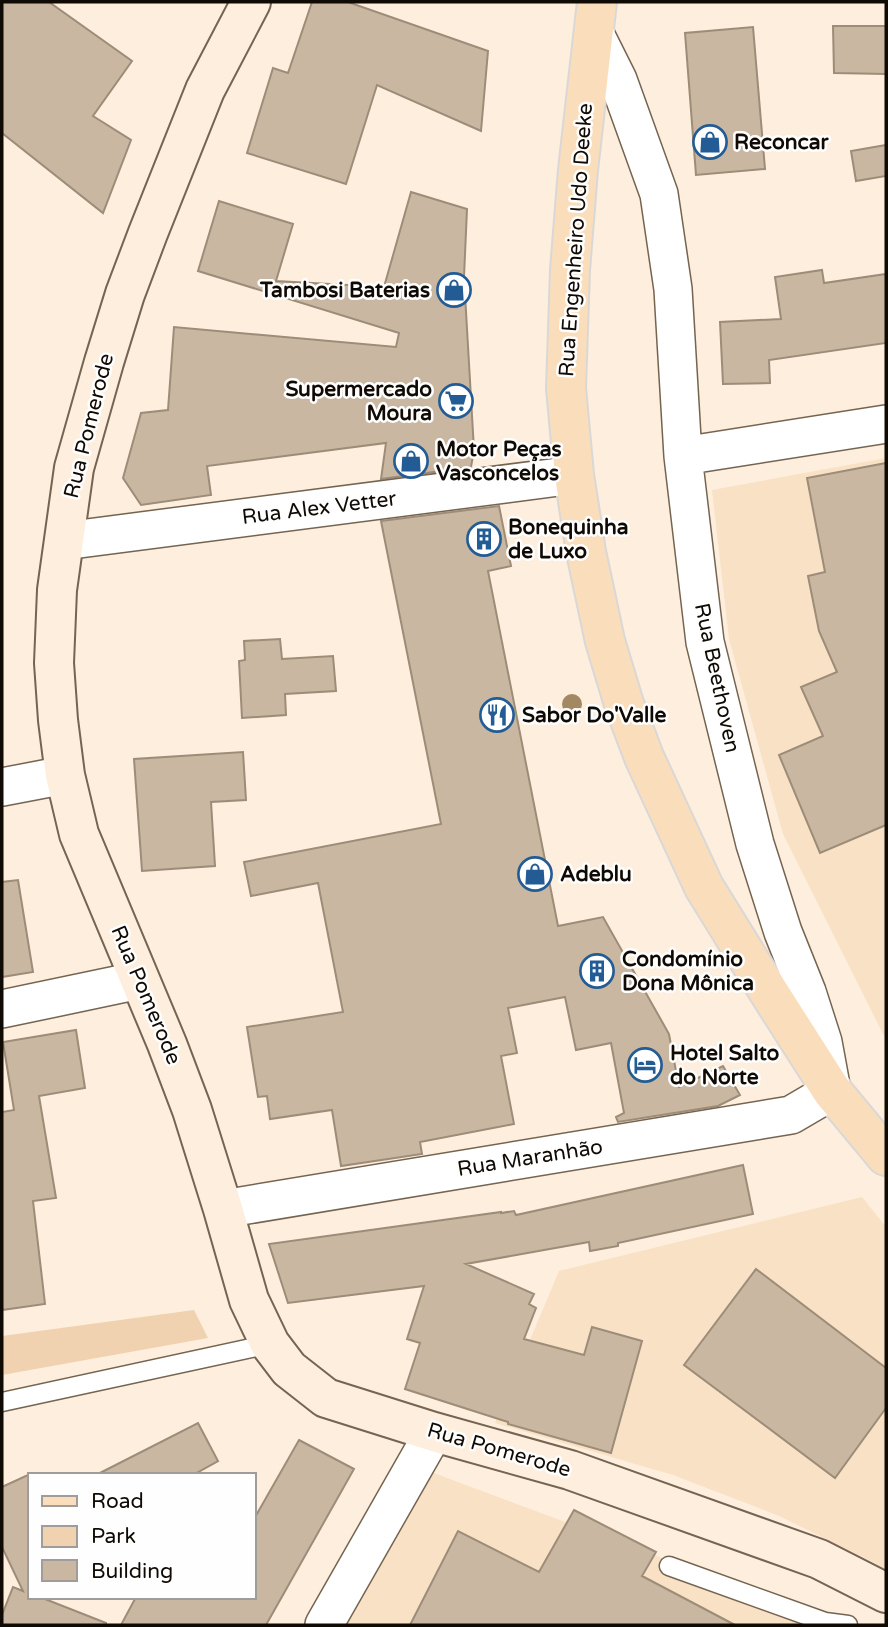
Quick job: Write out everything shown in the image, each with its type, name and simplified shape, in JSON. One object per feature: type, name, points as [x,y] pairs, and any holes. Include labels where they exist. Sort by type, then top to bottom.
[{"type":"main road","name":"Rua Engenheiro Udo Deeke","points":[[596,17],[578,170],[566,388],[574,475],[586,552],[605,641],[644,757],[704,887],[832,1091],[886,1156]]},
{"type":"street","name":"Rua Pomerode","points":[[251,2],[205,90],[125,294],[74,468],[57,590],[54,663],[65,775],[79,834],[192,1110],[250,1300],[270,1344],[289,1369],[326,1398],[570,1470],[819,1559],[886,1593]]},
{"type":"street","name":"Rua Beethoven","points":[[596,17],[659,194],[673,289],[684,456],[705,642],[755,844],[783,932],[819,1030],[832,1091]]},
{"type":"street","points":[[684,456],[886,424]]},
{"type":"street","name":"Rua Alex Vetter","points":[[64,541],[574,475]]},
{"type":"street","points":[[2,787],[65,775]]},
{"type":"street","points":[[2,1009],[140,980]]},
{"type":"street","name":"Rua Maranhão","points":[[223,1209],[791,1115],[832,1091]]},
{"type":"street","points":[[324,1625],[434,1432]]},
{"type":"lane","points":[[2,1402],[270,1344]]},
{"type":"lane","points":[[669,1566],[825,1622],[848,1625]]},
{"type":"shaded area","points":[[886,458],[886,1040],[783,834],[729,639],[712,490]]},
{"type":"shaded area","points":[[862,1197],[886,1227],[886,1570],[777,1515],[673,1475],[495,1423],[559,1271]]},
{"type":"shaded area","points":[[431,1472],[842,1625],[343,1625]]},
{"type":"green space","points":[[194,1310],[208,1338],[2,1375],[2,1336]]},
{"type":"building","points":[[2,2],[49,2],[132,61],[93,116],[131,140],[103,213],[2,133]]},
{"type":"building","points":[[312,2],[348,2],[488,51],[481,131],[377,85],[346,184],[247,153],[273,68],[288,73]]},
{"type":"building","points":[[833,26],[886,26],[886,74],[834,73]]},
{"type":"building","points":[[753,27],[765,169],[696,175],[685,33]]},
{"type":"building","points":[[886,145],[886,176],[856,181],[851,151]]},
{"type":"building","points":[[411,192],[467,209],[464,277],[474,450],[471,467],[381,479],[386,443],[207,466],[211,495],[141,505],[123,478],[141,413],[168,410],[174,327],[396,347],[399,333],[198,271],[219,201],[293,224],[276,281],[384,287]]},
{"type":"building","points":[[822,270],[824,283],[886,274],[886,343],[769,360],[770,383],[723,384],[720,322],[781,319],[775,277]]},
{"type":"building","points":[[886,463],[886,825],[820,853],[779,755],[823,736],[801,687],[837,672],[819,631],[808,576],[825,572],[807,478]]},
{"type":"building","points":[[499,506],[511,566],[488,571],[558,926],[603,917],[669,1034],[679,1087],[723,1066],[740,1095],[718,1106],[618,1122],[616,1117],[624,1113],[611,1043],[576,1050],[565,997],[508,1008],[517,1053],[501,1056],[514,1124],[420,1142],[422,1154],[341,1166],[332,1110],[270,1119],[267,1096],[258,1097],[247,1027],[343,1012],[318,883],[251,896],[244,862],[441,824],[381,521]]},
{"type":"building","points":[[280,639],[282,659],[333,656],[336,691],[285,694],[286,715],[242,718],[239,661],[245,660],[244,641]]},
{"type":"building","points":[[243,752],[246,800],[211,802],[215,866],[142,871],[134,759]]},
{"type":"building","points":[[18,880],[33,972],[2,977],[2,882]]},
{"type":"building","points":[[76,1030],[85,1088],[39,1096],[56,1198],[33,1201],[45,1304],[2,1310],[2,1112],[14,1110],[3,1042]]},
{"type":"building","points":[[743,1165],[753,1214],[590,1251],[589,1242],[466,1264],[534,1294],[529,1304],[536,1308],[524,1339],[584,1355],[592,1327],[642,1341],[611,1453],[508,1424],[405,1389],[420,1343],[407,1339],[424,1286],[288,1303],[269,1244],[501,1212],[514,1211],[516,1215]]},
{"type":"building","points":[[756,1269],[886,1368],[886,1408],[835,1478],[684,1365]]},
{"type":"building","points":[[198,1423],[218,1461],[197,1473],[100,1473]]},
{"type":"building","points":[[299,1440],[354,1469],[266,1625],[121,1625],[135,1599],[256,1599],[256,1515]]},
{"type":"building","points":[[28,1475],[28,1599],[45,1599],[106,1625],[2,1625],[2,1615],[13,1587],[23,1591],[2,1547],[2,1487]]},
{"type":"building","points":[[574,1510],[656,1552],[642,1576],[735,1625],[410,1625],[458,1531],[539,1572]]},
{"type":"place","name":"Reconcar","points":[[710,142]]},
{"type":"place","name":"Tambosi Baterias","points":[[454,290]]},
{"type":"place","name":"Supermercado Moura","points":[[456,401]]},
{"type":"place","name":"Motor Peças Vasconcelos","points":[[411,461]]},
{"type":"place","name":"Bonequinha de Luxo","points":[[484,539]]},
{"type":"place","name":"Sabor Do'Valle","points":[[497,715]]},
{"type":"place","name":"Adeblu","points":[[535,874]]},
{"type":"place","name":"Condomínio Dona Mônica","points":[[597,971]]},
{"type":"place","name":"Hotel Salto do Norte","points":[[645,1065]]}]
